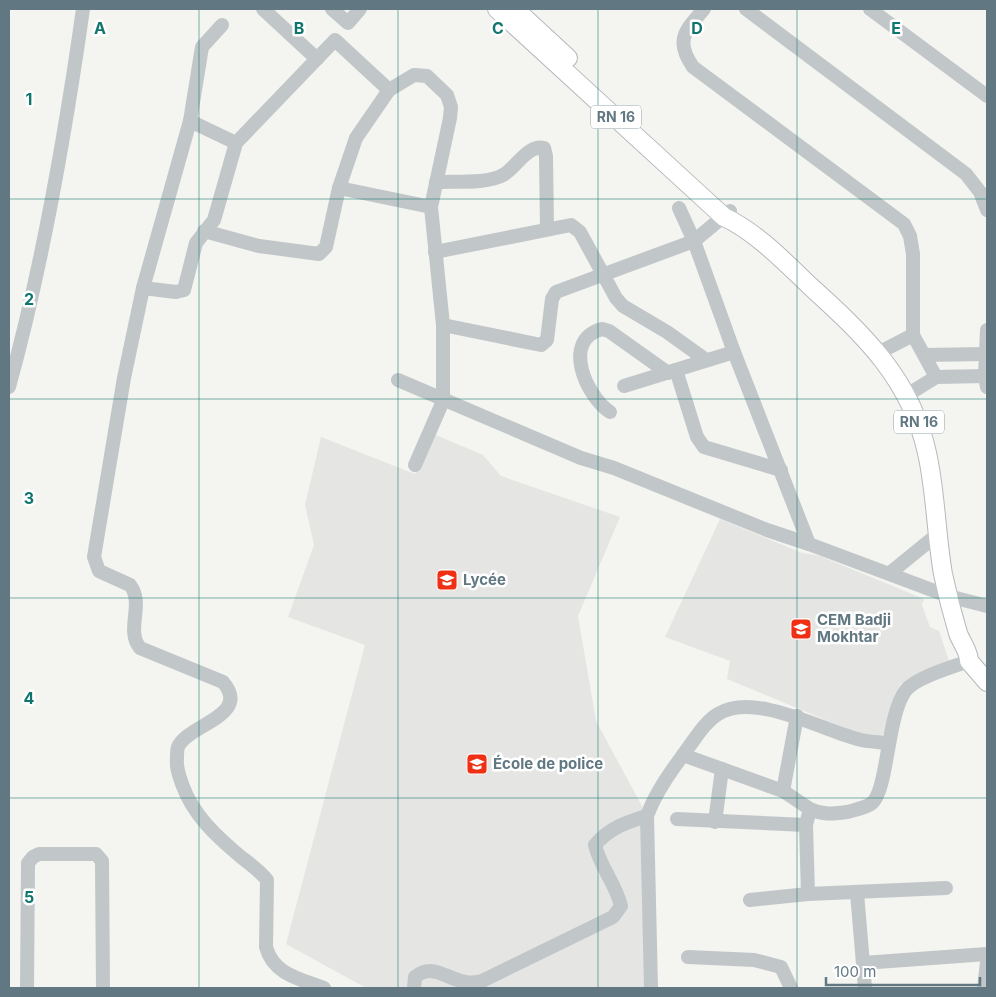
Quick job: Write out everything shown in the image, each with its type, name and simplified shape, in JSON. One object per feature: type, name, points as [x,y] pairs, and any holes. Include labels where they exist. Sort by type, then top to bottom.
[{"type":"main road","name":"RN 16","points":[[498,9],[730,217],[790,267],[855,328],[878,353],[907,395],[917,416],[928,455],[948,596],[969,660],[987,682]]},
{"type":"main road","name":"RN 16","points":[[515,9],[730,217]]},
{"type":"street","points":[[9,388],[22,339],[68,113],[83,9]]},
{"type":"street","points":[[262,9],[317,59]]},
{"type":"street","points":[[332,9],[348,24]]},
{"type":"street","points":[[143,288],[176,292],[184,290],[196,243],[214,220],[236,143],[335,40],[360,9]]},
{"type":"street","points":[[704,9],[686,30],[682,44],[685,56],[693,67],[904,224],[910,236],[913,254],[913,335],[936,377]]},
{"type":"street","points":[[746,9],[966,174],[980,192],[987,210]]},
{"type":"street","points":[[870,9],[987,96]]},
{"type":"street","points":[[222,25],[202,47],[190,121],[143,288],[124,378],[94,557],[95,566],[103,574],[130,585],[134,589],[136,607],[133,634],[140,648],[223,682],[228,688],[230,698],[228,706],[222,714],[186,738],[178,746],[176,767],[189,802],[196,813],[218,837],[267,880],[266,947],[269,957],[278,969],[324,988]]},
{"type":"street","points":[[335,40],[389,90]]},
{"type":"street","points":[[204,231],[260,246],[319,254],[326,247],[339,188],[356,138],[389,90],[406,78],[420,74],[427,76],[450,101],[450,118],[431,207],[443,325],[443,401],[415,466]]},
{"type":"street","points":[[190,121],[236,143]]},
{"type":"street","points":[[436,182],[494,178],[503,175],[534,148],[544,148],[546,156],[547,228]]},
{"type":"street","points":[[339,188],[431,207]]},
{"type":"street","points":[[679,208],[694,241],[734,352],[810,544]]},
{"type":"street","points":[[443,325],[542,345],[547,340],[553,295],[603,274],[694,241],[730,217]]},
{"type":"street","points":[[435,252],[564,225],[576,228],[616,298],[623,306],[668,332],[706,360]]},
{"type":"street","points":[[610,412],[593,398],[580,361],[580,351],[588,335],[602,329],[672,372],[696,437],[704,447],[781,470]]},
{"type":"street","points":[[907,395],[936,377],[986,382],[987,330]]},
{"type":"street","points":[[878,353],[913,335]]},
{"type":"street","points":[[624,386],[734,352]]},
{"type":"street","points":[[925,355],[986,354]]},
{"type":"street","points":[[398,380],[443,401],[581,458],[614,468],[767,530],[890,572],[948,596],[987,606]]},
{"type":"street","points":[[890,572],[938,534]]},
{"type":"street","points":[[683,755],[783,791],[810,809],[822,814],[854,810],[872,803],[880,790],[888,742],[906,690],[913,683],[969,660]]},
{"type":"street","points":[[650,988],[647,816],[654,796],[707,722],[720,713],[740,708],[764,710],[797,716],[861,740],[888,742]]},
{"type":"street","points":[[783,791],[797,716]]},
{"type":"street","points":[[715,822],[722,769]]},
{"type":"street","points":[[808,894],[806,825],[810,809]]},
{"type":"street","points":[[414,988],[415,977],[421,972],[429,970],[440,972],[465,982],[482,980],[613,917],[621,906],[620,900],[598,857],[596,845],[604,834],[624,823],[647,816]]},
{"type":"street","points":[[677,819],[806,825]]},
{"type":"street","points":[[27,988],[28,863],[39,854],[96,854],[102,861],[103,988]]},
{"type":"street","points":[[750,900],[808,894],[946,888]]},
{"type":"street","points":[[857,893],[865,988]]},
{"type":"street","points":[[863,963],[987,954]]},
{"type":"street","points":[[688,957],[754,960],[781,967],[791,988]]},
{"type":"street","points":[[984,988],[987,962]]},
{"type":"shaded area","name":"École de police","points":[[431,433],[483,455],[501,476],[620,517],[578,616],[596,721],[643,808],[647,988],[366,988],[286,944],[365,645],[288,617],[314,545],[305,505],[321,437],[415,474]]},
{"type":"shaded area","name":"CEM Badji Mokhtar","points":[[720,519],[802,553],[820,556],[924,599],[922,605],[930,627],[939,631],[951,667],[900,684],[892,732],[869,738],[727,679],[730,661],[665,637]]},
{"type":"place","name":"Lycée","points":[[447,580]]},
{"type":"place","name":"CEM Badji Mokhtar","points":[[801,629]]},
{"type":"place","name":"École de police","points":[[477,764]]}]
